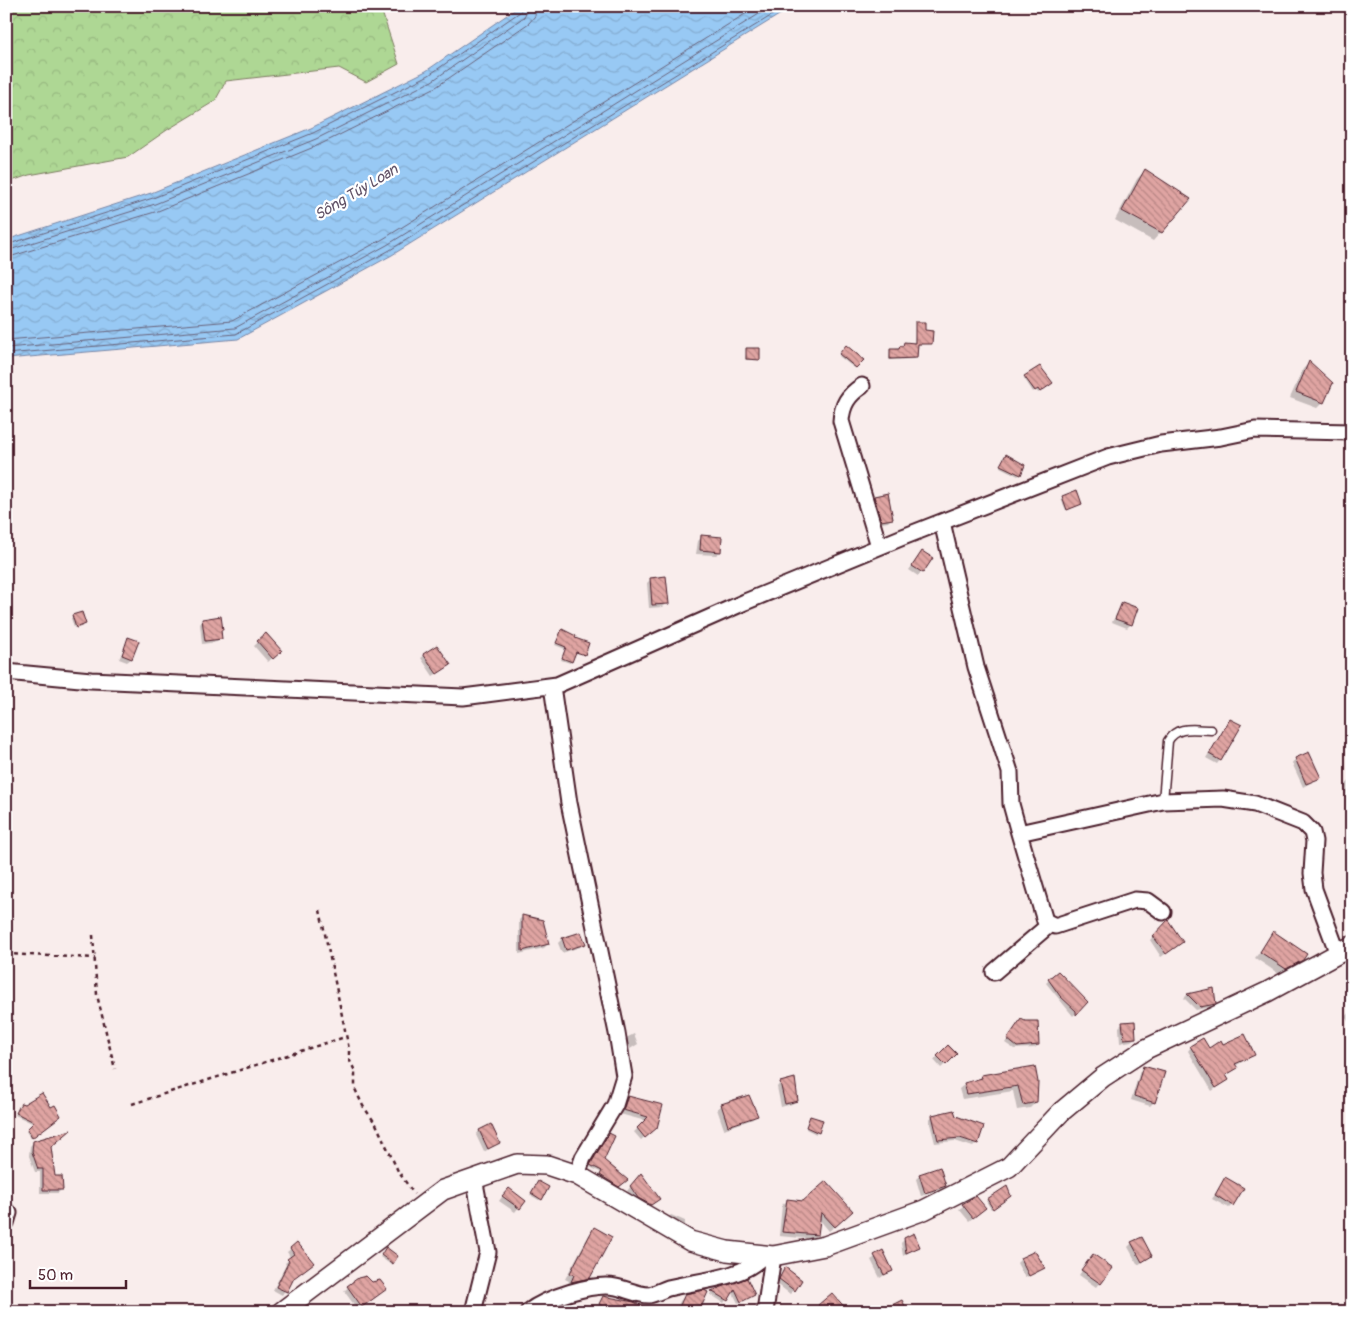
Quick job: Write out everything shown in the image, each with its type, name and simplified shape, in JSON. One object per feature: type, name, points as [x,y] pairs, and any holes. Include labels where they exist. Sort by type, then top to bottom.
[{"type":"street","points":[[862,386],[849,396],[844,404],[841,421],[880,546]]},
{"type":"street","points":[[6,672],[91,680],[231,685],[298,691],[443,697],[463,697],[552,686],[880,546],[1108,458],[1161,444],[1221,437],[1255,430],[1352,432]]},
{"type":"street","points":[[942,522],[976,667],[1010,772],[1011,804],[1046,921],[1049,925],[1055,926],[1135,900],[1148,901],[1163,912]]},
{"type":"street","points":[[552,686],[569,803],[624,1076],[615,1105],[583,1158],[577,1175]]},
{"type":"street","points":[[281,1312],[443,1190],[517,1164],[547,1165],[577,1175],[690,1241],[727,1251],[768,1256],[825,1246],[924,1210],[1009,1167],[1061,1112],[1103,1077],[1146,1048],[1267,992],[1345,950],[1314,889],[1312,873],[1314,841],[1307,826],[1241,800],[1163,801],[1019,834]]},
{"type":"street","points":[[994,972],[1049,925]]},
{"type":"street","points":[[473,1312],[488,1252],[474,1178]]},
{"type":"street","points":[[528,1312],[559,1294],[592,1288],[614,1286],[650,1295],[667,1289],[725,1276],[755,1265],[768,1256]]},
{"type":"street","points":[[765,1312],[768,1256]]},
{"type":"lane","points":[[1163,801],[1168,741],[1172,735],[1185,729],[1211,730]]},
{"type":"path","points":[[320,910],[349,1058],[355,1071],[356,1089],[359,1098],[376,1124],[398,1171],[421,1205]]},
{"type":"path","points":[[94,935],[97,995],[115,1069]]},
{"type":"path","points":[[6,954],[95,958]]},
{"type":"path","points":[[132,1104],[346,1037]]},
{"type":"green space","points":[[6,6],[320,6],[321,11],[342,6],[380,6],[399,64],[366,82],[339,68],[226,81],[215,101],[167,130],[128,157],[29,175],[6,183]]},
{"type":"water","name":"Sông Túy Loan","points":[[520,6],[800,6],[779,15],[392,255],[238,339],[6,359],[6,240],[151,193],[311,128],[426,71]]},
{"type":"building","points":[[1145,169],[1191,199],[1162,233],[1122,211]]},
{"type":"building","points":[[915,322],[925,322],[925,330],[933,331],[932,344],[918,344],[917,358],[890,359],[890,349],[899,349],[900,346],[903,346],[904,342],[915,343]]},
{"type":"building","points":[[846,345],[864,360],[856,368],[839,354]]},
{"type":"building","points":[[746,348],[760,348],[760,360],[746,359]]},
{"type":"building","points":[[1309,361],[1333,383],[1324,403],[1296,392]]},
{"type":"building","points":[[1040,366],[1053,383],[1040,392],[1038,389],[1035,391],[1024,376]]},
{"type":"building","points":[[1006,454],[1025,465],[1021,475],[1000,465]]},
{"type":"building","points":[[1077,490],[1082,504],[1067,510],[1062,496]]},
{"type":"building","points":[[888,493],[893,519],[881,521],[874,496]]},
{"type":"building","points":[[701,535],[722,537],[721,552],[700,550]]},
{"type":"building","points":[[922,551],[933,558],[923,573],[912,566]]},
{"type":"building","points":[[666,576],[669,604],[652,605],[650,578]]},
{"type":"building","points":[[1122,602],[1138,608],[1132,625],[1115,619]]},
{"type":"building","points":[[82,612],[86,624],[76,628],[72,615]]},
{"type":"building","points":[[221,616],[222,639],[205,641],[202,619]]},
{"type":"building","points":[[562,629],[576,636],[575,638],[589,643],[585,655],[576,652],[572,662],[562,658],[566,647],[556,643]]},
{"type":"building","points":[[266,633],[282,651],[273,659],[257,641]]},
{"type":"building","points":[[128,637],[139,641],[132,659],[122,655]]},
{"type":"building","points":[[437,645],[451,665],[437,674],[423,654]]},
{"type":"building","points":[[1230,719],[1242,725],[1221,761],[1209,754]]},
{"type":"building","points":[[1309,752],[1321,778],[1306,784],[1295,758]]},
{"type":"building","points":[[522,915],[543,920],[549,944],[522,951]]},
{"type":"building","points":[[1168,920],[1183,942],[1166,954],[1153,936]]},
{"type":"building","points":[[1273,931],[1307,954],[1303,960],[1286,969],[1260,952]]},
{"type":"building","points":[[581,932],[586,944],[566,950],[562,938]]},
{"type":"building","points":[[1058,971],[1088,1002],[1076,1015],[1076,1011],[1060,996],[1048,979]]},
{"type":"building","points":[[1214,988],[1216,1004],[1200,1007],[1187,994]]},
{"type":"building","points":[[1021,1019],[1025,1021],[1038,1021],[1039,1045],[1017,1047],[1007,1039]]},
{"type":"building","points":[[1135,1021],[1136,1038],[1124,1039],[1122,1022]]},
{"type":"building","points":[[1245,1034],[1255,1055],[1235,1064],[1238,1068],[1226,1075],[1229,1080],[1216,1088],[1190,1046],[1203,1038],[1209,1048],[1221,1040],[1223,1044]]},
{"type":"building","points":[[948,1045],[957,1054],[946,1065],[937,1056]]},
{"type":"building","points":[[1035,1066],[1038,1082],[1037,1102],[1023,1105],[1018,1086],[967,1094],[964,1083],[982,1078],[981,1075]]},
{"type":"building","points":[[1143,1066],[1165,1072],[1155,1103],[1134,1096]]},
{"type":"building","points":[[795,1078],[798,1101],[785,1104],[780,1082]]},
{"type":"building","points":[[42,1093],[51,1107],[55,1105],[61,1116],[32,1138],[27,1129],[34,1122],[16,1113],[21,1103],[24,1104]]},
{"type":"building","points":[[749,1095],[758,1116],[728,1126],[721,1104]]},
{"type":"building","points":[[628,1096],[663,1105],[657,1128],[645,1138],[637,1128],[648,1117],[623,1110]]},
{"type":"building","points":[[954,1110],[956,1116],[984,1126],[978,1144],[960,1138],[938,1140],[932,1115]]},
{"type":"building","points":[[810,1116],[823,1120],[819,1133],[806,1127]]},
{"type":"building","points":[[491,1124],[500,1143],[488,1149],[479,1130]]},
{"type":"building","points":[[71,1130],[51,1147],[55,1176],[62,1176],[63,1190],[43,1190],[43,1169],[38,1169],[32,1152],[33,1141]]},
{"type":"building","points":[[609,1133],[615,1136],[604,1160],[628,1180],[619,1187],[600,1175],[602,1171],[590,1165]]},
{"type":"building","points":[[940,1167],[946,1186],[925,1193],[919,1174]]},
{"type":"building","points":[[641,1173],[660,1199],[651,1205],[638,1198],[630,1186]]},
{"type":"building","points":[[1225,1177],[1244,1188],[1233,1206],[1215,1195]]},
{"type":"building","points":[[538,1181],[549,1187],[542,1200],[531,1193]]},
{"type":"building","points":[[826,1181],[853,1211],[835,1227],[821,1212],[818,1235],[782,1232],[787,1199],[803,1201]]},
{"type":"building","points":[[1007,1186],[1011,1196],[993,1209],[987,1199]]},
{"type":"building","points":[[509,1188],[526,1201],[520,1209],[502,1196]]},
{"type":"building","points":[[976,1196],[986,1208],[973,1218],[962,1204]]},
{"type":"building","points":[[594,1227],[612,1237],[590,1278],[571,1282],[574,1275],[570,1273]]},
{"type":"building","points":[[914,1233],[920,1247],[906,1253],[904,1238]]},
{"type":"building","points":[[1142,1237],[1152,1256],[1142,1262],[1131,1242]]},
{"type":"building","points":[[297,1242],[314,1263],[294,1278],[287,1292],[276,1287],[289,1261],[287,1259],[294,1254],[290,1248]]},
{"type":"building","points":[[386,1247],[398,1256],[393,1264],[381,1255]]},
{"type":"building","points":[[883,1250],[893,1271],[884,1275],[874,1255]]},
{"type":"building","points":[[1035,1251],[1045,1268],[1029,1276],[1020,1258]]},
{"type":"building","points":[[1093,1254],[1113,1268],[1101,1284],[1081,1270]]},
{"type":"building","points":[[785,1267],[802,1280],[795,1291],[779,1279]]},
{"type":"building","points":[[366,1276],[372,1282],[380,1280],[387,1289],[362,1307],[347,1286],[358,1278]]},
{"type":"building","points":[[747,1278],[755,1295],[741,1302],[735,1289],[728,1301],[711,1291]]},
{"type":"building","points":[[704,1290],[708,1292],[699,1312],[677,1312],[685,1294]]},
{"type":"building","points":[[832,1293],[849,1312],[824,1312],[818,1305]]},
{"type":"building","points":[[603,1296],[634,1302],[654,1312],[614,1312],[599,1304]]},
{"type":"building","points":[[902,1300],[908,1312],[878,1312]]}]
